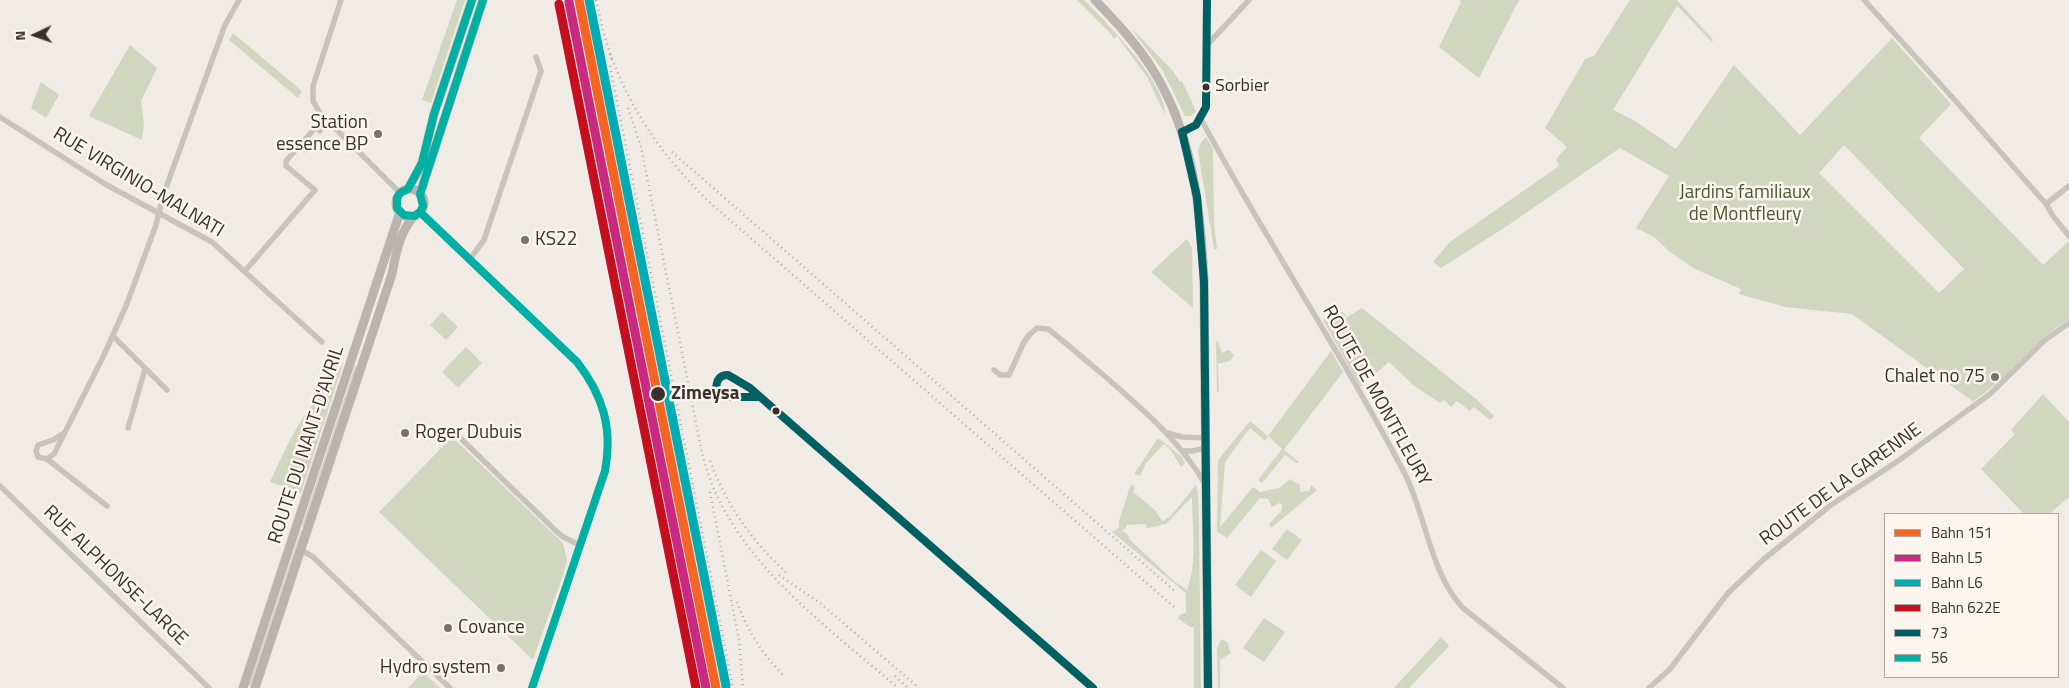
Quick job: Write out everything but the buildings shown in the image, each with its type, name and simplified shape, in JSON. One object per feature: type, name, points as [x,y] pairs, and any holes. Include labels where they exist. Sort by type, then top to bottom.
[{"type":"main road","points":[[404,191],[417,191],[424,201],[417,214],[409,216],[400,212],[396,203],[422,163],[434,114],[472,0]]},
{"type":"main road","points":[[420,194],[483,0]]},
{"type":"main road","points":[[1095,0],[1125,33],[1152,69],[1169,100],[1182,132],[1195,183],[1203,254],[1208,688]]},
{"type":"main road","name":"ROUTE DU NANT-D'AVRIL","points":[[243,688],[400,212]]},
{"type":"main road","name":"ROUTE DU NANT-D'AVRIL","points":[[256,688],[392,274],[400,239],[408,222],[417,214]]},
{"type":"street","points":[[47,459],[54,454],[113,336],[143,260],[225,25],[239,0]]},
{"type":"street","points":[[341,0],[313,86],[315,105],[323,117],[404,191]]},
{"type":"street","points":[[1182,132],[1194,126],[1205,112],[1208,96],[1207,0]]},
{"type":"street","points":[[1207,45],[1249,0]]},
{"type":"street","points":[[1864,0],[2046,204],[2052,216],[2069,236]]},
{"type":"street","points":[[470,259],[484,240],[541,72],[536,57]]},
{"type":"street","name":"RUE VIRGINIO-MALNATI","points":[[0,117],[106,184],[212,242],[322,342]]},
{"type":"street","name":"ROUTE DE MONTFLEURY","points":[[1200,119],[1405,474],[1420,508],[1440,572],[1451,594],[1463,608],[1563,688]]},
{"type":"street","points":[[245,271],[315,190],[286,166],[286,161],[316,127],[320,131]]},
{"type":"street","points":[[2046,204],[2069,186]]},
{"type":"street","points":[[417,214],[470,259],[577,362],[592,382],[602,400],[609,435],[607,461],[599,492],[532,688]]},
{"type":"street","name":"ROUTE DE LA GARENNE","points":[[1649,688],[1670,669],[1728,593],[1764,559],[1831,505],[1906,456],[1990,394],[2045,340],[2069,323]]},
{"type":"street","points":[[994,370],[1000,375],[1009,374],[1030,334],[1037,328],[1044,327],[1121,390],[1166,432],[1184,451],[1206,486]]},
{"type":"street","points":[[113,336],[168,390]]},
{"type":"street","points":[[128,428],[145,369]]},
{"type":"street","points":[[758,397],[723,396],[716,390],[716,382],[722,375],[731,375],[758,397],[1093,688]]},
{"type":"street","points":[[451,429],[559,534],[571,542],[580,545]]},
{"type":"street","points":[[1166,432],[1182,437],[1206,438]]},
{"type":"street","points":[[64,433],[37,446],[38,457],[47,459],[107,506]]},
{"type":"street","points":[[1184,451],[1206,448]]},
{"type":"street","name":"RUE ALPHONSE-LARGE","points":[[0,486],[209,688]]},
{"type":"street","points":[[301,550],[313,557],[450,688]]},
{"type":"green space","points":[[457,0],[465,0],[431,103],[422,100]]},
{"type":"green space","points":[[1077,0],[1084,0],[1134,54],[1156,86],[1163,102],[1165,115],[1147,77],[1117,36],[1113,39],[1112,35]]},
{"type":"green space","points":[[1459,0],[1519,0],[1479,78],[1439,47],[1461,2]]},
{"type":"green space","name":"Jardins familiaux de Montfleury","points":[[1630,0],[1677,0],[1713,40],[1712,42],[1677,6],[1613,110],[1635,121],[1676,149],[1734,65],[1800,135],[1892,38],[1951,104],[1919,138],[2043,265],[2069,241],[2069,319],[2043,338],[1997,383],[1972,402],[1852,314],[1785,307],[1739,294],[1741,289],[1695,269],[1670,252],[1654,237],[1636,228],[1669,176],[1620,148],[1507,226],[1441,268],[1433,262],[1450,242],[1559,166],[1556,159],[1567,147],[1545,128],[1585,59],[1594,56]],"holes":[[[1844,145],[1964,269],[1939,293],[1819,173]]]},
{"type":"green space","points":[[1131,28],[1173,71],[1180,82],[1182,81],[1196,111],[1191,116],[1185,116],[1163,71]]},
{"type":"green space","points":[[233,33],[302,91],[298,98],[229,40]]},
{"type":"green space","points":[[130,45],[157,68],[141,101],[144,125],[142,140],[89,116]]},
{"type":"green space","points":[[41,82],[59,95],[46,118],[31,108]]},
{"type":"green space","points":[[1206,137],[1213,149],[1214,224],[1217,249],[1214,249],[1198,151],[1200,144]]},
{"type":"green space","points":[[1187,239],[1192,248],[1193,308],[1151,272]]},
{"type":"green space","points":[[1362,308],[1476,399],[1494,416],[1490,420],[1474,407],[1470,411],[1457,401],[1451,407],[1444,400],[1440,403],[1413,385],[1389,362],[1360,387],[1323,320],[1334,314],[1344,312],[1346,318]]},
{"type":"green space","points":[[442,312],[458,327],[446,340],[430,325]]},
{"type":"green space","points":[[1218,341],[1222,353],[1229,350],[1234,355],[1230,361],[1218,364],[1219,391],[1217,392],[1216,342]]},
{"type":"green space","points":[[466,347],[482,363],[458,388],[442,372]]},
{"type":"green space","points":[[1331,351],[1343,372],[1284,450],[1299,462],[1297,463],[1285,455],[1262,483],[1258,480],[1282,449],[1268,436]]},
{"type":"green space","points":[[344,361],[301,493],[270,482],[298,426]]},
{"type":"green space","points":[[355,366],[357,367],[304,527],[302,526]]},
{"type":"green space","points":[[2043,394],[2069,422],[2069,497],[2050,513],[2023,513],[1981,469],[2015,434],[2011,430]]},
{"type":"green space","points":[[1250,421],[1268,436],[1265,441],[1250,428],[1225,462],[1220,527],[1253,487],[1260,492],[1279,488],[1290,479],[1300,485],[1300,492],[1309,491],[1311,485],[1317,490],[1271,528],[1269,524],[1282,510],[1282,504],[1279,503],[1272,507],[1268,499],[1260,498],[1227,538],[1217,531],[1218,460]]},
{"type":"green space","points":[[452,437],[563,543],[567,560],[533,660],[379,512]]},
{"type":"green space","points":[[1158,438],[1181,456],[1185,463],[1181,467],[1170,449],[1164,444],[1146,463],[1140,476],[1134,474]]},
{"type":"green space","points":[[1131,484],[1135,486],[1133,492],[1155,510],[1162,521],[1170,517],[1196,485],[1199,526],[1201,688],[1194,688],[1194,627],[1190,627],[1178,618],[1181,614],[1186,613],[1186,593],[1112,532],[1119,528],[1119,521]],"holes":[[[1192,497],[1194,544],[1192,568],[1187,590],[1175,582],[1128,538],[1129,536],[1122,530],[1126,528],[1126,525],[1146,524],[1147,528],[1166,524]]]},
{"type":"green space","points":[[301,530],[303,531],[251,685],[249,685]]},
{"type":"green space","points":[[1286,530],[1302,540],[1287,560],[1272,549]]},
{"type":"green space","points":[[1261,550],[1276,561],[1251,597],[1235,585]]},
{"type":"green space","points":[[1264,618],[1285,632],[1264,662],[1243,648]]},
{"type":"green space","points":[[1441,637],[1449,646],[1409,688],[1394,688]]},
{"type":"green space","points":[[1221,639],[1227,642],[1231,653],[1220,660],[1220,688],[1218,688],[1217,648]]},
{"type":"green space","points":[[423,672],[440,688],[408,688]]},
{"type":"railway","points":[[596,0],[612,60]]},
{"type":"railway","points":[[610,54],[629,96],[650,133],[676,167],[707,200],[1174,607]]},
{"type":"railway","points":[[610,66],[733,688]]},
{"type":"railway","points":[[628,108],[641,147],[702,453],[714,490],[732,524],[755,555],[781,584],[809,612],[898,688]]},
{"type":"railway","points":[[672,152],[1176,592]]},
{"type":"railway","points":[[710,461],[724,493],[742,523],[764,550],[789,575]]},
{"type":"railway","points":[[710,492],[739,640],[743,688]]},
{"type":"railway","points":[[779,575],[820,603],[919,688]]},
{"type":"railway","points":[[737,602],[757,642],[785,677]]},
{"type":"railway","points":[[895,676],[908,688]]},
{"type":"rail line","name":"151","points":[[579,0],[716,688]]},
{"type":"rail line","name":"L6","points":[[589,0],[726,686]]},
{"type":"rail line","name":"L5","points":[[569,2],[706,688]]},
{"type":"rail line","name":"622E","points":[[559,4],[696,688]]},
{"type":"transit line","name":"56","points":[[472,0],[434,114],[422,163],[408,189],[400,193],[397,198],[397,208],[404,215],[414,216],[420,212],[423,206],[420,194],[483,0]]},
{"type":"transit line","name":"73","points":[[1182,132],[1196,125],[1206,107],[1207,0]]},
{"type":"transit line","name":"73","points":[[1182,132],[1197,197],[1204,282],[1208,688]]},
{"type":"transit line","name":"56","points":[[420,212],[577,362],[593,387],[604,413],[608,441],[605,471],[532,688]]},
{"type":"transit line","name":"73","points":[[758,397],[723,397],[716,391],[717,382],[722,376],[728,375],[750,388],[1093,688]]},
{"type":"place","name":"Sorbier","points":[[1206,87]]},
{"type":"place","name":"Station essence BP","points":[[378,134]]},
{"type":"place","name":"KS22","points":[[525,240]]},
{"type":"place","name":"Chalet no 75","points":[[1995,377]]},
{"type":"place","name":"Zimeysa","points":[[658,394]]},
{"type":"place","name":"Roger Dubuis","points":[[405,433]]},
{"type":"place","name":"Covance","points":[[448,628]]},
{"type":"place","name":"Hydro system","points":[[501,668]]}]
